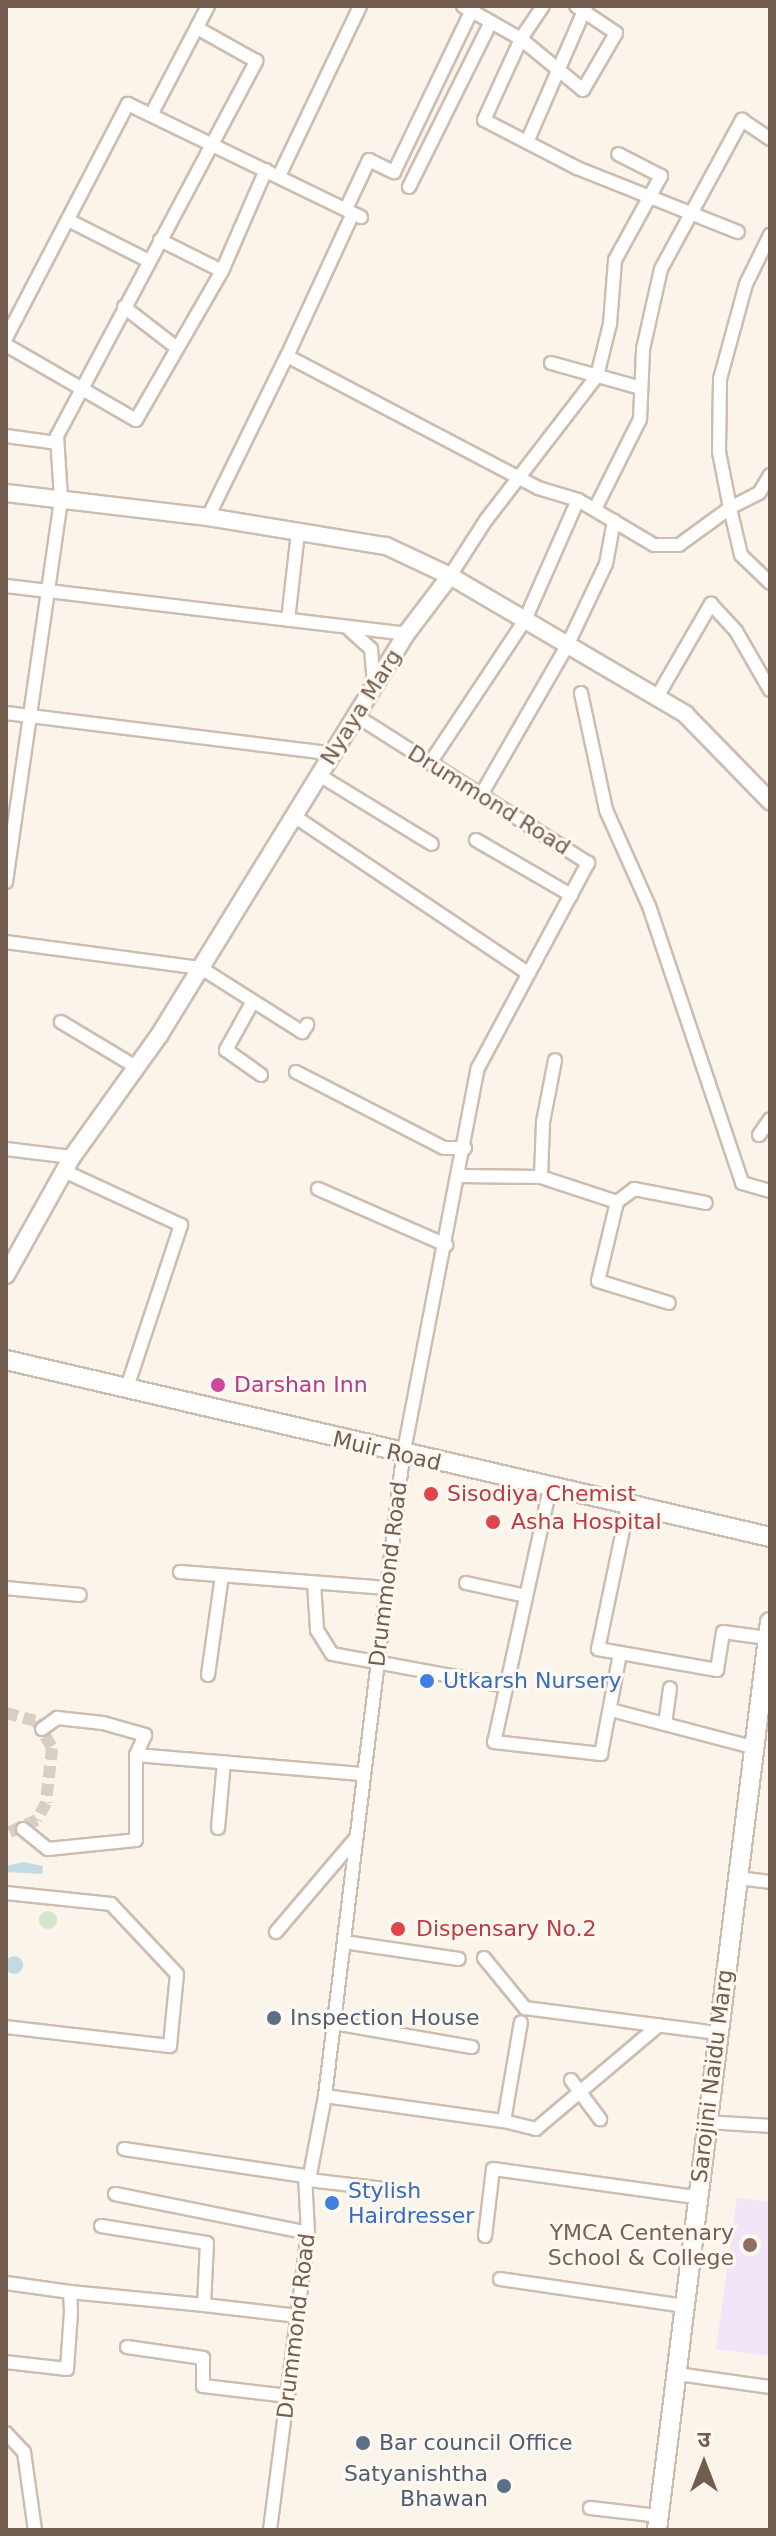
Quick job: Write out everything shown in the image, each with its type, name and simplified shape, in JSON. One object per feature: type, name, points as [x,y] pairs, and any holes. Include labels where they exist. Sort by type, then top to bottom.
[{"type":"main road","name":"Muir Road","points":[[6,1360],[403,1456],[770,1537]]},
{"type":"main road","name":"Sarojini Naidu Marg","points":[[658,2523],[705,2122],[769,1630]]},
{"type":"street","points":[[151,115],[208,6]]},
{"type":"street","points":[[279,176],[360,6]]},
{"type":"street","points":[[543,6],[521,39],[484,120],[647,198],[738,232]]},
{"type":"street","points":[[208,517],[353,213],[369,160],[394,172],[470,8],[490,24],[521,39],[558,70],[583,90],[616,33],[582,8],[558,70],[527,142]]},
{"type":"street","points":[[409,187],[490,24]]},
{"type":"street","points":[[6,882],[61,498],[57,443],[124,307],[256,61],[197,28]]},
{"type":"street","points":[[6,338],[128,104],[353,213]]},
{"type":"street","points":[[595,509],[640,419],[643,349],[661,269],[689,212],[742,120],[770,139]]},
{"type":"street","name":"Nyaya Marg","points":[[6,1275],[68,1164],[201,968],[406,634],[597,376],[610,324],[615,260],[661,176],[618,154]]},
{"type":"street","points":[[6,345],[136,420],[222,271],[266,170]]},
{"type":"street","points":[[68,220],[149,261]]},
{"type":"street","points":[[770,235],[746,284],[720,379],[719,452],[741,555],[770,583]]},
{"type":"street","points":[[160,240],[222,271]]},
{"type":"street","points":[[124,307],[177,348]]},
{"type":"street","points":[[287,356],[520,476],[578,500],[665,548],[679,545],[730,508],[759,493],[770,475]]},
{"type":"street","points":[[551,363],[641,388]]},
{"type":"street","points":[[6,436],[57,443]]},
{"type":"street","points":[[6,493],[208,517],[386,546],[450,576],[685,714],[770,801]]},
{"type":"street","points":[[430,763],[525,620],[578,500]]},
{"type":"street","points":[[481,795],[567,646],[606,564],[614,521]]},
{"type":"street","points":[[288,620],[298,532]]},
{"type":"street","points":[[6,586],[406,634]]},
{"type":"street","points":[[657,697],[711,604],[736,631],[770,690]]},
{"type":"street","points":[[344,627],[371,649],[373,687]]},
{"type":"street","points":[[581,693],[606,810],[649,906],[742,1183],[770,1191]]},
{"type":"street","points":[[6,713],[333,754]]},
{"type":"street","name":"Drummond Road","points":[[270,2530],[308,2233],[307,2178],[325,2096],[403,1456],[460,1176],[478,1068],[588,863],[356,716]]},
{"type":"street","points":[[319,775],[432,844]]},
{"type":"street","points":[[294,816],[528,973]]},
{"type":"street","points":[[476,840],[571,895]]},
{"type":"street","points":[[6,942],[201,968],[302,1032],[307,1025]]},
{"type":"street","points":[[252,1003],[226,1050],[261,1075]]},
{"type":"street","points":[[61,1022],[136,1067]]},
{"type":"street","points":[[541,1177],[543,1122],[555,1060]]},
{"type":"street","points":[[296,1072],[444,1148],[465,1148]]},
{"type":"street","points":[[759,1135],[770,1119]]},
{"type":"street","points":[[6,1149],[68,1164],[181,1225],[126,1390]]},
{"type":"street","points":[[460,1176],[541,1177],[617,1202]]},
{"type":"street","points":[[318,1189],[446,1245]]},
{"type":"street","points":[[669,1303],[598,1281],[617,1202],[634,1189],[706,1203]]},
{"type":"street","points":[[550,1488],[494,1742],[601,1754],[620,1653]]},
{"type":"street","points":[[628,1506],[598,1649],[717,1670],[723,1632],[769,1630]]},
{"type":"street","points":[[180,1572],[387,1588]]},
{"type":"street","points":[[208,1675],[222,1576]]},
{"type":"street","points":[[314,1583],[317,1630],[332,1654],[378,1660],[506,1686]]},
{"type":"street","points":[[466,1583],[526,1596]]},
{"type":"street","points":[[6,1588],[80,1595]]},
{"type":"street","points":[[665,1724],[670,1688]]},
{"type":"street","points":[[611,1710],[756,1748]]},
{"type":"street","points":[[23,1829],[48,1849],[136,1840],[136,1755],[145,1735],[57,1718],[42,1729]]},
{"type":"street","points":[[136,1755],[364,1774]]},
{"type":"street","points":[[218,1828],[224,1762]]},
{"type":"street","points":[[276,1932],[356,1838]]},
{"type":"street","points":[[738,1878],[770,1882]]},
{"type":"street","points":[[6,1893],[111,1904],[177,1974],[170,2046],[6,2027]]},
{"type":"street","points":[[344,1942],[459,1959]]},
{"type":"street","points":[[484,1958],[525,2008],[717,2033]]},
{"type":"street","points":[[504,2121],[521,2022]]},
{"type":"street","points":[[334,2023],[472,2047]]},
{"type":"street","points":[[325,2096],[504,2121],[536,2129],[659,2025]]},
{"type":"street","points":[[571,2080],[600,2119]]},
{"type":"street","points":[[705,2122],[770,2126]]},
{"type":"street","points":[[124,2149],[386,2189]]},
{"type":"street","points":[[485,2236],[493,2169],[696,2197]]},
{"type":"street","points":[[115,2194],[308,2233]]},
{"type":"street","points":[[101,2226],[207,2243],[204,2305]]},
{"type":"street","points":[[500,2279],[684,2306]]},
{"type":"street","points":[[6,2283],[298,2316]]},
{"type":"street","points":[[6,2362],[67,2369],[70,2292]]},
{"type":"street","points":[[127,2347],[203,2358],[203,2386],[288,2396]]},
{"type":"street","points":[[677,2374],[770,2387]]},
{"type":"street","points":[[6,2433],[24,2452],[35,2530]]},
{"type":"street","points":[[590,2508],[658,2523]]},
{"type":"shaded area","name":"YMCA Centenary School & College","points":[[737,2198],[770,2202],[770,2356],[716,2349]]},
{"type":"green space","points":[[48,1911],[57,1920],[48,1929],[39,1920]]},
{"type":"water","points":[[23,1862],[43,1866],[42,1874],[6,1872],[6,1866]]},
{"type":"water","points":[[14,1956],[23,1965],[14,1974],[5,1965]]},
{"type":"tunnel","points":[[6,1713],[36,1721],[52,1748],[46,1803],[37,1820],[6,1834]]},
{"type":"place","name":"Darshan Inn","points":[[218,1385]]},
{"type":"place","name":"Sisodiya Chemist","points":[[431,1494]]},
{"type":"place","name":"Asha Hospital","points":[[493,1522]]},
{"type":"place","name":"Utkarsh Nursery","points":[[427,1681]]},
{"type":"place","name":"Dispensary No.2","points":[[398,1929]]},
{"type":"place","name":"Inspection House","points":[[274,2018]]},
{"type":"place","name":"Stylish Hairdresser","points":[[332,2203]]},
{"type":"place","name":"YMCA Centenary School & College","points":[[750,2245]]},
{"type":"place","name":"Bar council Office","points":[[363,2443]]},
{"type":"place","name":"Satyanishtha Bhawan","points":[[504,2486]]}]
